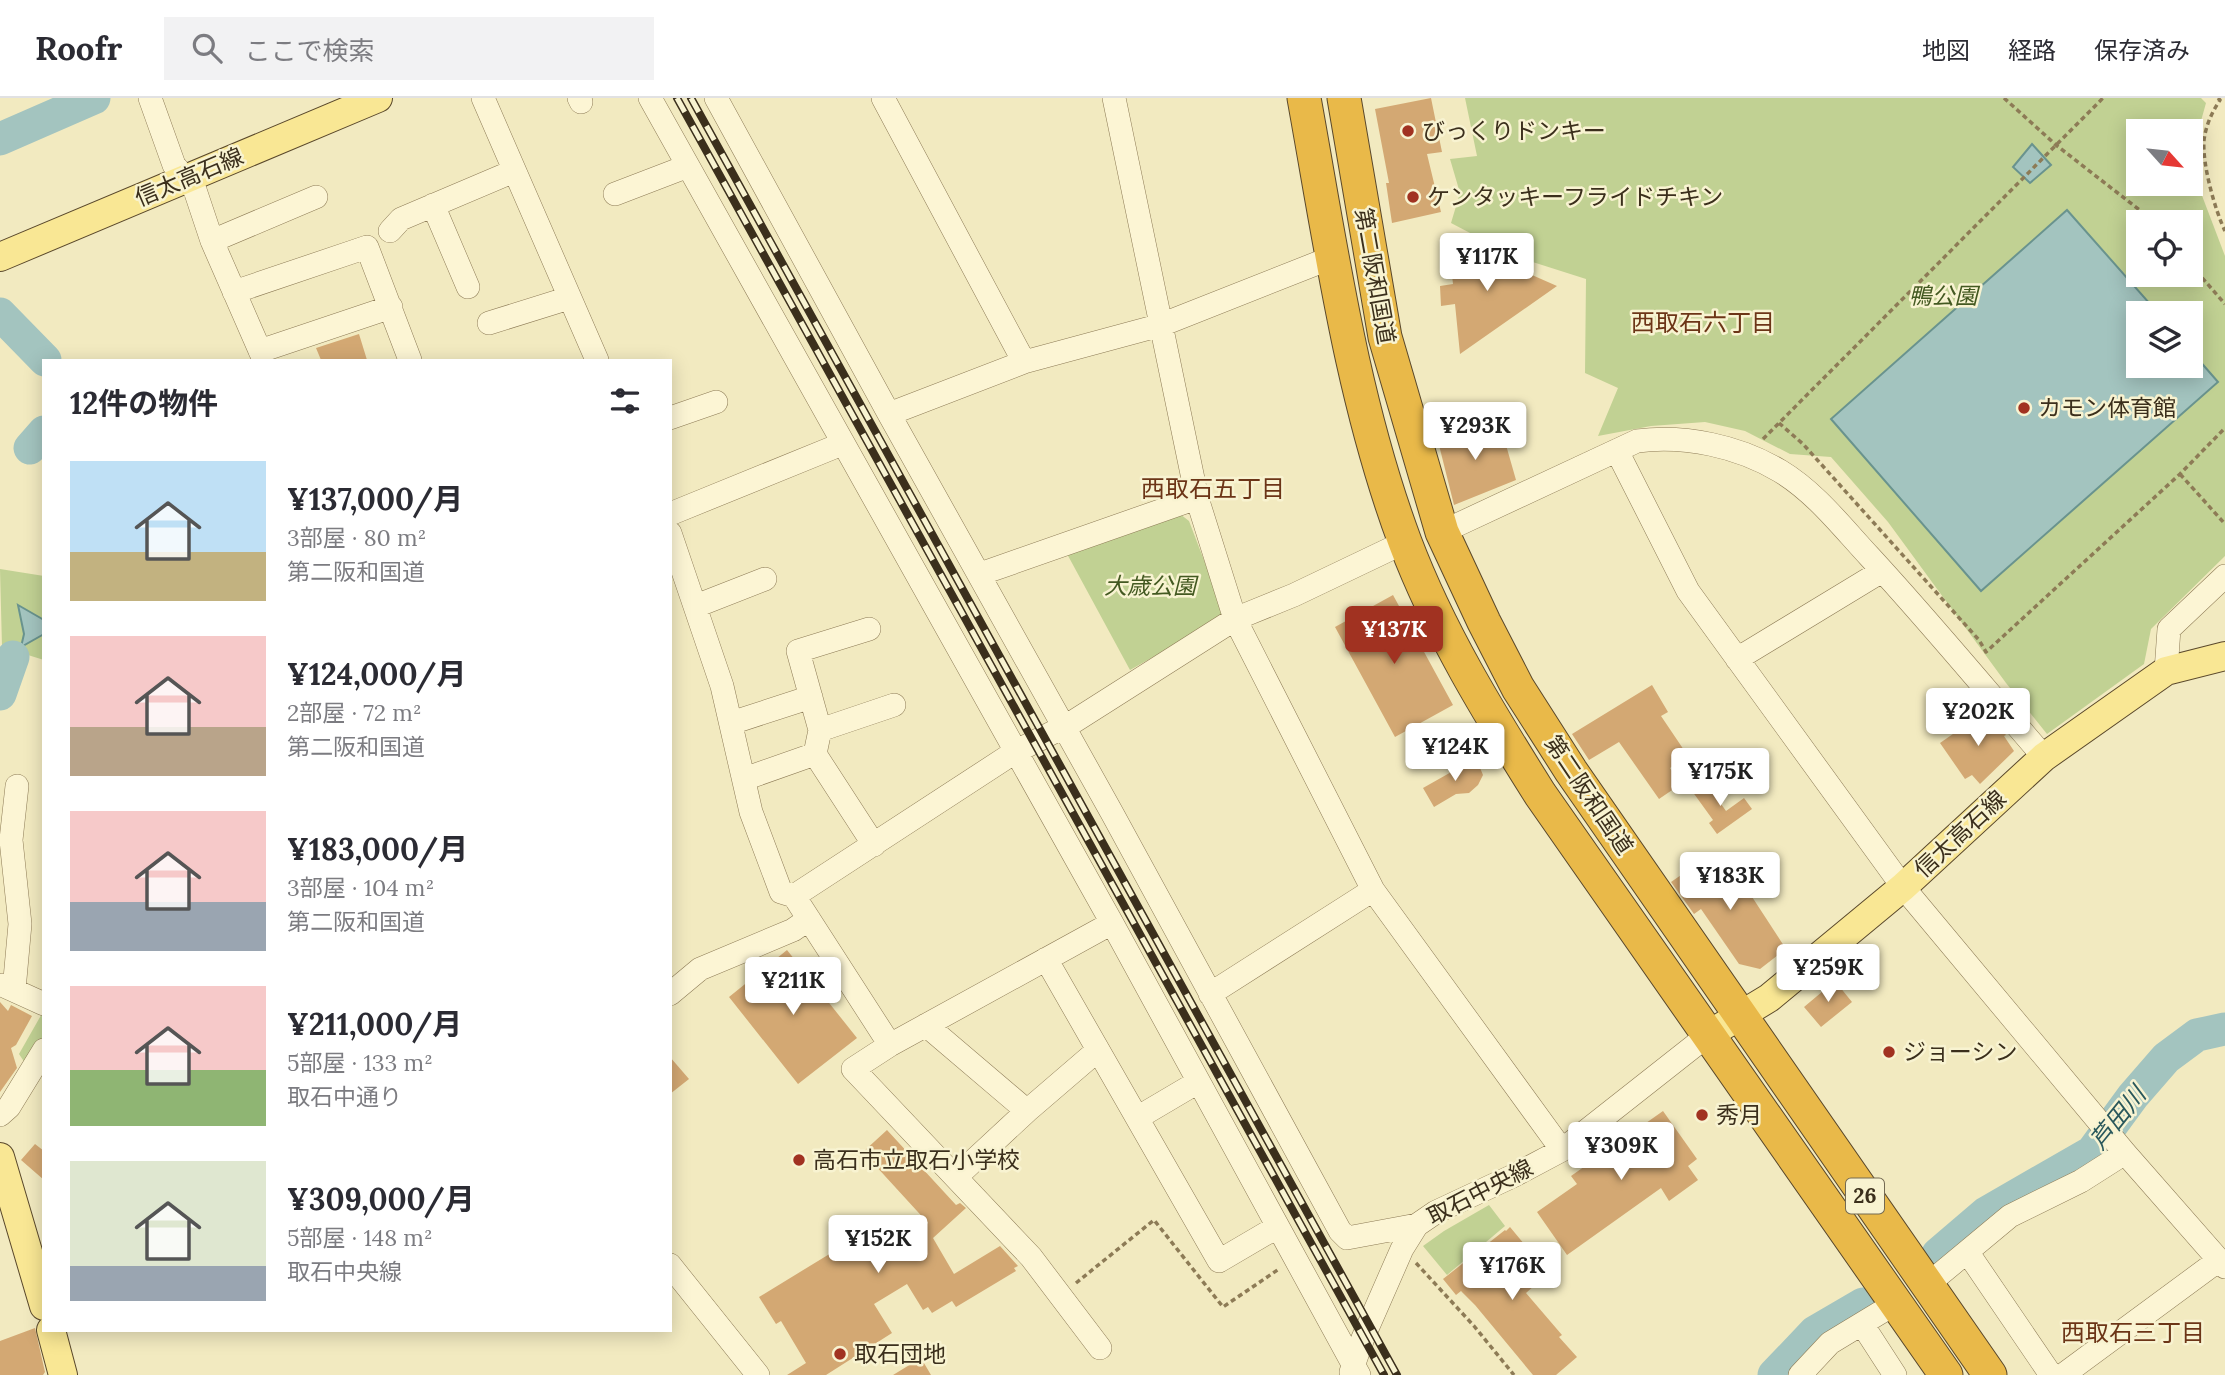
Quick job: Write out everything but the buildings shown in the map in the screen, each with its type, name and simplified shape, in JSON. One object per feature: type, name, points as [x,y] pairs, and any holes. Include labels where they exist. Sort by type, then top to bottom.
[{"type":"highway","name":"第二阪和国道","points":[[1304,98],[1354,369],[1405,542],[1448,638],[1484,705],[1540,794],[1946,1375]]},
{"type":"highway","name":"第二阪和国道","points":[[1344,98],[1385,337],[1442,532],[1484,622],[1518,688],[1571,771],[1990,1375]]},
{"type":"main road","name":"信太高石線","points":[[0,257],[378,98]]},
{"type":"main road","name":"信太高石線","points":[[1708,1035],[1769,998],[1903,887],[2044,757],[2166,671],[2225,656]]},
{"type":"main road","points":[[0,1157],[42,1299]]},
{"type":"main road","points":[[52,1332],[63,1375]]},
{"type":"street","points":[[150,98],[174,165],[195,190],[212,241],[262,356],[390,307]]},
{"type":"street","points":[[483,98],[597,359]]},
{"type":"street","points":[[650,98],[1112,923],[1354,1372]]},
{"type":"street","points":[[716,98],[1340,1230],[1347,1238],[1417,1225]]},
{"type":"street","points":[[883,98],[1024,362]]},
{"type":"street","points":[[1114,98],[1197,498],[1235,620],[1373,890],[1562,1150]]},
{"type":"street","points":[[615,194],[688,166]]},
{"type":"street","points":[[390,231],[401,219],[514,171]]},
{"type":"street","points":[[212,241],[316,197]]},
{"type":"street","points":[[433,205],[468,287]]},
{"type":"street","points":[[234,292],[367,247],[410,359]]},
{"type":"street","points":[[889,414],[1024,362],[1161,325],[1333,257]]},
{"type":"street","points":[[489,324],[569,298]]},
{"type":"street","points":[[672,417],[716,402]]},
{"type":"street","points":[[1442,532],[1637,441],[1664,438],[1734,450],[1780,471],[1804,489],[1882,571],[2044,757]]},
{"type":"street","points":[[672,513],[842,444]]},
{"type":"street","points":[[1618,451],[1688,591],[1903,887],[2222,1264],[2063,1375]]},
{"type":"street","points":[[980,574],[1197,498]]},
{"type":"street","points":[[672,539],[722,686],[751,812],[781,892],[794,897],[890,1045]]},
{"type":"street","points":[[794,897],[1015,752],[1073,722],[1235,620],[1405,542]]},
{"type":"street","points":[[1737,659],[1882,571]]},
{"type":"street","points":[[2166,671],[2169,629],[2225,576]]},
{"type":"street","points":[[695,606],[765,579]]},
{"type":"street","points":[[869,629],[798,651],[820,730],[814,754],[874,845]]},
{"type":"street","points":[[731,723],[811,697]]},
{"type":"street","points":[[820,730],[894,705]]},
{"type":"street","points":[[744,779],[814,754]]},
{"type":"street","points":[[18,786],[11,840],[20,923],[7,987],[42,1003]]},
{"type":"street","points":[[1210,994],[1373,890]]},
{"type":"street","points":[[672,992],[699,970],[793,930],[809,919]]},
{"type":"street","points":[[1100,1348],[1031,1257],[853,1069],[890,1045],[1112,923]]},
{"type":"street","points":[[1046,959],[1219,1261],[1277,1227]]},
{"type":"street","points":[[926,1025],[1027,1111]]},
{"type":"street","name":"取石中央線","points":[[1354,1372],[1363,1338],[1402,1249],[1417,1225],[1436,1212],[1562,1150],[1708,1035]]},
{"type":"street","points":[[956,1177],[1098,1050]]},
{"type":"street","points":[[0,1115],[9,1107],[42,1053]]},
{"type":"street","points":[[1137,1118],[1198,1082]]},
{"type":"street","points":[[1927,1285],[2010,1216],[2081,1181],[2114,1139]]},
{"type":"street","points":[[1968,1253],[2051,1375]]},
{"type":"street","points":[[672,1268],[758,1375]]},
{"type":"street","points":[[1800,1375],[1830,1343],[1896,1303]]},
{"type":"street","points":[[1862,1324],[1895,1375]]},
{"type":"path","points":[[2004,98],[2056,145],[2140,210]]},
{"type":"path","points":[[1747,456],[2104,98]]},
{"type":"path","points":[[2218,98],[2220,100],[2208,121],[2204,141],[2207,165],[2225,231]]},
{"type":"path","points":[[2203,279],[2225,304]]},
{"type":"path","points":[[1779,423],[1803,444],[1979,640],[1986,652],[2180,474],[2225,428]]},
{"type":"path","points":[[2180,474],[2225,524]]},
{"type":"path","points":[[1060,1295],[1154,1220],[1223,1307],[1294,1258]]},
{"type":"path","points":[[1402,1249],[1474,1326],[1514,1375]]},
{"type":"green space","name":"鴨公園","points":[[1465,98],[2201,98],[2206,103],[2202,119],[2126,119],[2126,196],[2202,196],[2225,256],[2225,556],[2151,629],[2144,664],[2047,734],[2006,683],[1888,522],[1831,457],[1790,454],[1745,431],[1705,422],[1651,426],[1598,436],[1618,388],[1585,373],[1586,279],[1514,256],[1451,223],[1460,193],[1450,159],[1477,156]]},
{"type":"green space","name":"大歳公園","points":[[1180,514],[1189,521],[1223,610],[1217,621],[1130,670],[1066,552]]},
{"type":"green space","points":[[0,569],[42,576],[42,659],[2,647]]},
{"type":"green space","points":[[42,1014],[42,1042],[27,1066],[19,1054]]},
{"type":"green space","points":[[1489,1205],[1505,1226],[1447,1275],[1423,1246]]},
{"type":"water","points":[[2032,144],[2051,165],[2030,183],[2013,167]]},
{"type":"water","name":"カモン体育館","points":[[2067,210],[2126,277],[2126,287],[2135,287],[2147,301],[2126,301],[2126,378],[2203,378],[2203,365],[2218,382],[1981,591],[1831,419]]},
{"type":"water","points":[[18,605],[42,619],[42,635],[21,647],[24,634]]},
{"type":"waterway","points":[[0,139],[94,98]]},
{"type":"waterway","points":[[0,314],[44,359]]},
{"type":"waterway","points":[[30,448],[42,434]]},
{"type":"waterway","points":[[0,694],[13,657]]},
{"type":"waterway","name":"芦田川","points":[[1938,1254],[1986,1213],[2092,1152],[2133,1096],[2166,1058],[2197,1035],[2225,1029]]},
{"type":"waterway","points":[[1774,1375],[1815,1332],[1863,1304]]},
{"type":"railway","points":[[677,98],[1384,1375]]},
{"type":"railway","points":[[691,98],[1397,1375]]},
{"type":"place","name":"びっくりドンキー","points":[[1408,131]]},
{"type":"place","name":"ケンタッキーフライドチキン","points":[[1413,197]]},
{"type":"place","name":"カモン体育館","points":[[2024,408]]},
{"type":"place","name":"ジョーシン","points":[[1889,1052]]},
{"type":"place","name":"秀月","points":[[1702,1115]]},
{"type":"place","name":"高石市立取石小学校","points":[[799,1160]]},
{"type":"place","name":"取石団地","points":[[840,1354]]},
{"type":"district","name":"西取石六丁目","points":[[1703,323]]},
{"type":"district","name":"西取石五丁目","points":[[1213,489]]},
{"type":"district","name":"西取石三丁目","points":[[2133,1333]]}]
